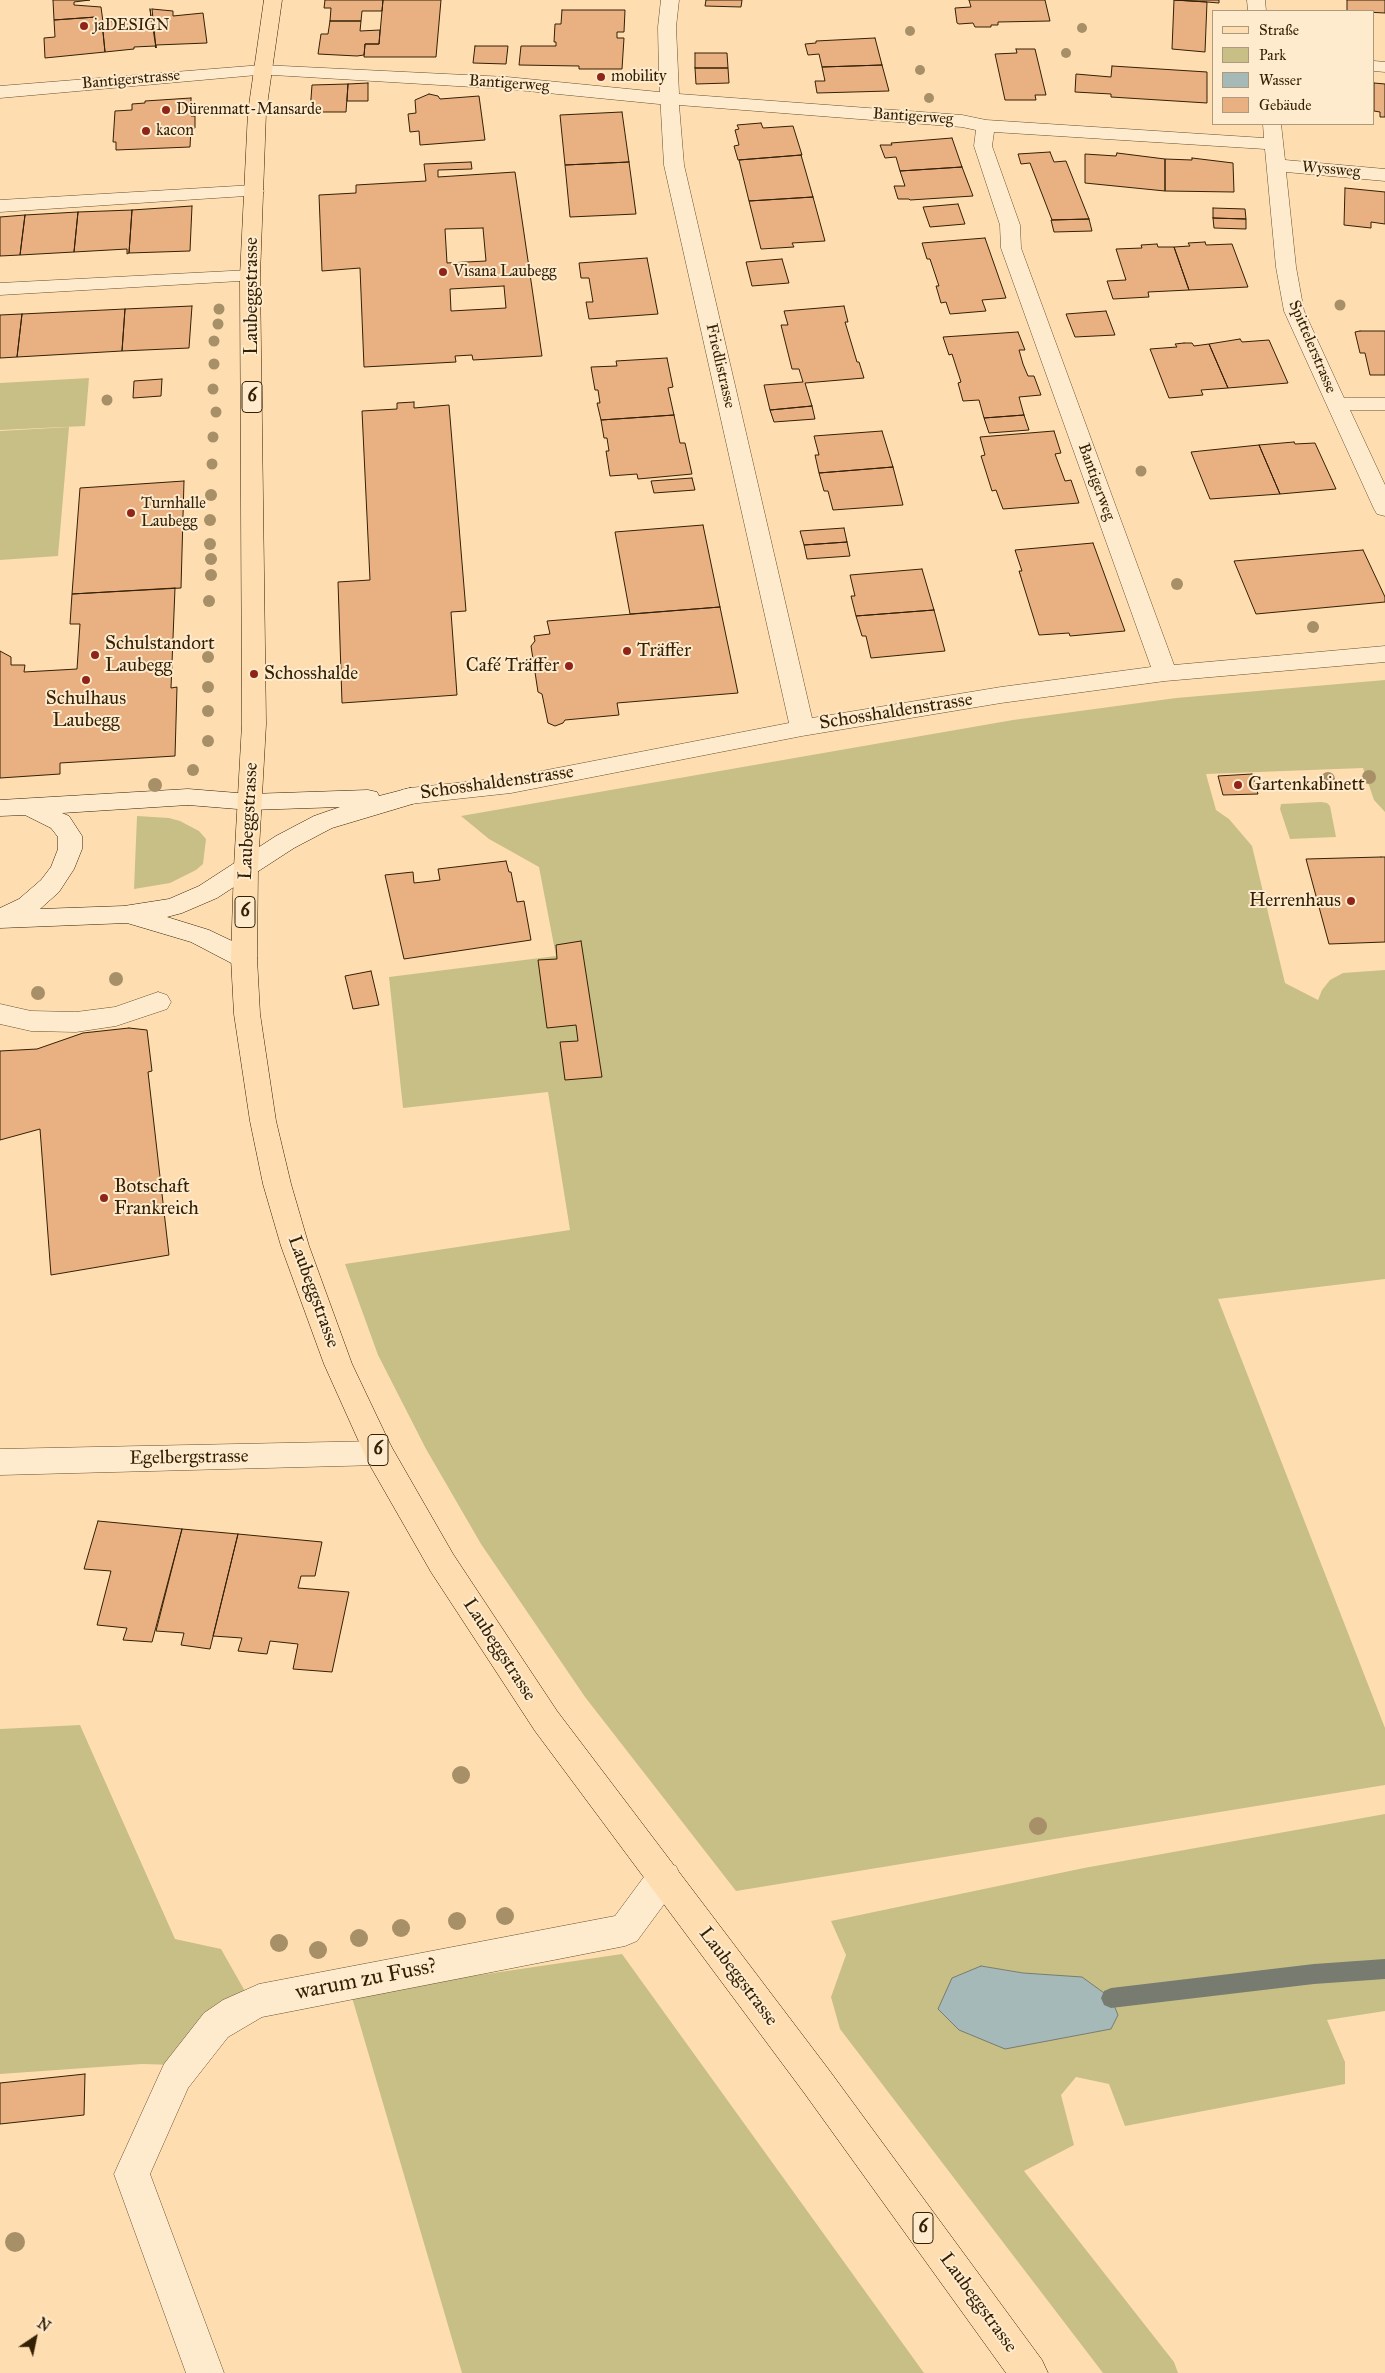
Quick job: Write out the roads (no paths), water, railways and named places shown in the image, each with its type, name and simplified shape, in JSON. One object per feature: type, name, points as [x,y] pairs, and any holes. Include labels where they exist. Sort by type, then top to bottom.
[{"type":"main road","name":"Laubeggstrasse","points":[[273,0],[257,112],[250,276],[254,674],[244,958],[251,1048],[263,1121],[277,1184],[314,1302],[338,1364],[379,1453],[442,1563],[536,1707],[664,1876],[1029,2373]]},
{"type":"street","name":"Friedlistrasse","points":[[670,0],[667,27],[669,99],[674,165],[802,728]]},
{"type":"street","name":"Bantigerstrasse","points":[[0,92],[262,70]]},
{"type":"street","name":"Bantigerweg","points":[[262,70],[507,83],[669,99],[962,121],[986,126],[983,146],[1010,225],[1011,248],[1165,673]]},
{"type":"street","name":"Spittelerstrasse","points":[[1272,125],[1290,298],[1301,328],[1385,509]]},
{"type":"street","points":[[986,126],[1275,144]]},
{"type":"street","name":"Wyssweg","points":[[1276,165],[1385,175]]},
{"type":"street","points":[[0,206],[254,191]]},
{"type":"street","points":[[0,289],[250,276]]},
{"type":"street","points":[[1337,404],[1385,404]]},
{"type":"street","name":"Schosshaldenstrasse","points":[[0,808],[188,796],[250,802],[410,796],[511,785],[802,728],[1001,695],[1165,673],[1385,654]]},
{"type":"street","name":"Schosshaldenstrasse","points":[[0,919],[124,914],[158,910],[189,902],[285,842],[323,822],[364,808],[410,796]]},
{"type":"street","points":[[0,919],[28,905],[50,886],[62,869],[70,849],[70,836],[60,822],[26,806]]},
{"type":"street","name":"Schosshaldenstrasse","points":[[124,914],[147,919],[200,936],[244,958]]},
{"type":"street","points":[[0,1014],[31,1021],[76,1022],[116,1016],[139,1010],[158,1002]]},
{"type":"street","name":"Egelbergstrasse","points":[[0,1462],[379,1453]]},
{"type":"street","name":"warum zu Fuss?","points":[[205,2373],[132,2174],[176,2076],[216,2025],[235,2012],[259,2001],[625,1930],[664,1876]]},
{"type":"water","points":[[981,1966],[1023,1973],[1082,1977],[1111,1998],[1118,2015],[1111,2029],[1005,2049],[959,2030],[938,2009],[952,1978]]},
{"type":"waterway","points":[[1111,1998],[1314,1974],[1385,1969]]},
{"type":"place","name":"jaDESIGN","points":[[84,26]]},
{"type":"place","name":"mobility","points":[[601,77]]},
{"type":"place","name":"Dürenmatt-Mansarde","points":[[166,110]]},
{"type":"place","name":"kacon","points":[[146,131]]},
{"type":"place","name":"Visana Laubegg","points":[[443,272]]},
{"type":"place","name":"Turnhalle Laubegg","points":[[131,513]]},
{"type":"place","name":"Träffer","points":[[627,651]]},
{"type":"place","name":"Schulstandort Laubegg","points":[[95,655]]},
{"type":"place","name":"Café Träffer","points":[[569,666]]},
{"type":"place","name":"Schosshalde","points":[[254,674]]},
{"type":"place","name":"Schulhaus Laubegg","points":[[86,680]]},
{"type":"place","name":"Gartenkabinett","points":[[1238,785]]},
{"type":"place","name":"Herrenhaus","points":[[1351,901]]},
{"type":"place","name":"Botschaft Frankreich","points":[[104,1198]]}]
